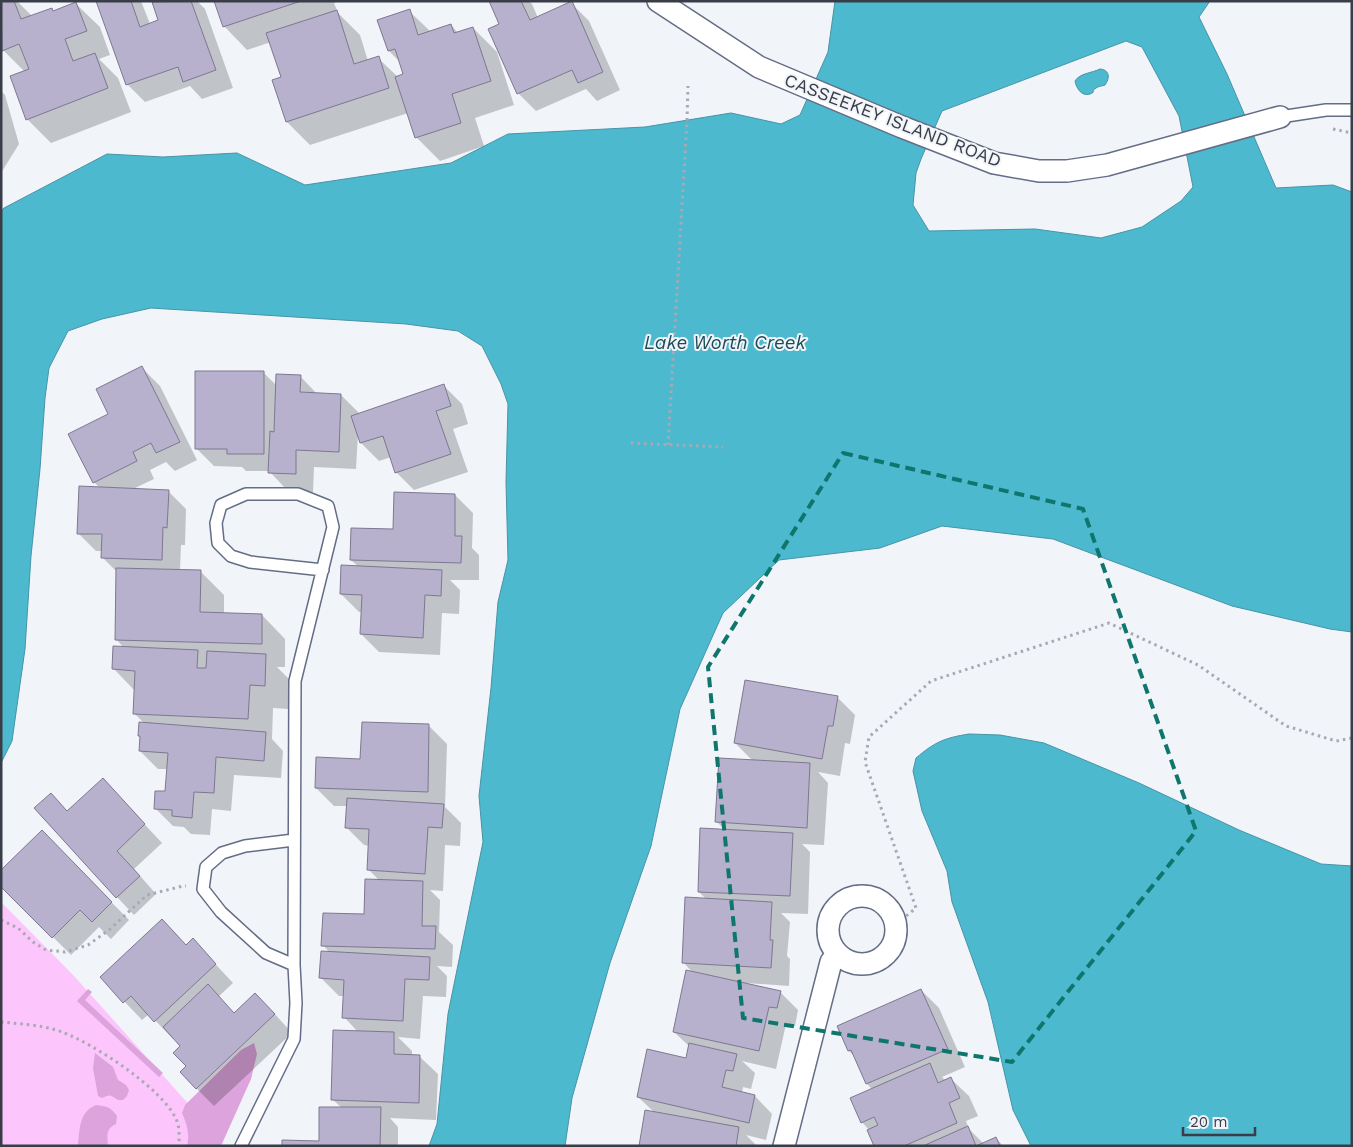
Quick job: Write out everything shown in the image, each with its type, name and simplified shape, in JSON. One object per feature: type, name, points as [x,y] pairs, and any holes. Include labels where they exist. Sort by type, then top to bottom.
[{"type":"street","name":"CASSEEKEY ISLAND ROAD","points":[[658,1],[759,67],[994,163],[1039,171],[1067,171],[1107,165],[1280,117]]},
{"type":"street","points":[[864,895],[876,898],[886,904],[896,924],[893,945],[887,954],[878,961],[868,964],[857,964],[847,961],[831,945],[828,933],[829,921],[834,910],[842,902],[852,897],[864,895]]},
{"type":"street","points":[[784,1146],[831,962],[838,954]]},
{"type":"lane","name":"CASSEEKEY ISLAND ROAD","points":[[1280,117],[1326,110],[1352,110]]},
{"type":"lane","points":[[241,1146],[294,1039],[296,1003],[294,965],[294,681],[333,527],[328,506],[298,494],[246,494],[221,505],[216,523],[218,543],[231,556],[250,562],[322,570]]},
{"type":"lane","points":[[294,840],[245,846],[222,852],[206,867],[204,889],[221,912],[266,953],[294,965]]},
{"type":"path","points":[[668,445],[688,86]]},
{"type":"path","points":[[631,443],[723,447]]},
{"type":"path","points":[[896,924],[916,908],[865,762],[869,737],[931,681],[1109,623],[1198,665],[1286,726],[1336,741],[1352,738]]},
{"type":"path","points":[[1,920],[18,928],[33,942],[46,950],[65,952],[88,945],[109,930],[147,895],[182,886],[204,889]]},
{"type":"path","points":[[1,1022],[27,1024],[61,1032],[85,1043],[110,1058],[151,1087],[170,1108],[177,1121],[180,1133],[179,1146]]},
{"type":"highlighted area","points":[[843,453],[1083,509],[1196,831],[1012,1062],[743,1018],[708,667]]},
{"type":"shaded area","points":[[1,902],[74,976],[193,1109],[209,1146],[1,1146]]},
{"type":"shaded area","points":[[88,989],[92,992],[85,1000],[163,1073],[159,1077],[77,1001]]},
{"type":"shaded area","points":[[254,1043],[257,1054],[251,1079],[221,1146],[187,1146],[188,1129],[182,1113],[185,1105],[241,1050]]},
{"type":"shaded area","points":[[95,1053],[113,1067],[118,1080],[126,1085],[129,1090],[123,1100],[110,1096],[102,1098],[98,1096],[93,1068]]},
{"type":"shaded area","points":[[96,1105],[108,1108],[117,1116],[116,1124],[110,1128],[108,1133],[108,1146],[79,1146],[80,1126],[83,1116],[90,1108]]},
{"type":"water","name":"Lake Worth Creek","points":[[835,1],[1210,1],[1199,17],[1227,74],[1276,188],[1333,185],[1352,192],[1352,632],[1330,629],[1232,606],[1053,539],[942,526],[880,548],[779,560],[723,613],[680,709],[651,846],[610,963],[572,1098],[565,1146],[429,1146],[437,1124],[448,1014],[483,842],[479,796],[498,602],[508,560],[506,482],[508,404],[501,384],[482,346],[458,331],[406,324],[151,308],[102,319],[68,331],[49,368],[31,556],[25,649],[12,741],[1,763],[1,211],[107,154],[163,157],[237,153],[305,185],[451,163],[508,134],[645,127],[731,113],[781,124],[800,115],[828,52]],"holes":[[[1126,41],[1142,47],[1179,116],[1193,187],[1181,201],[1142,227],[1101,238],[1035,229],[929,231],[913,205],[916,173],[942,111]]]},
{"type":"water","points":[[1100,69],[1106,71],[1108,75],[1105,85],[1099,86],[1090,94],[1082,93],[1075,81],[1077,78]]},
{"type":"water","points":[[969,734],[1000,735],[1044,743],[1139,783],[1239,830],[1321,864],[1352,866],[1352,1146],[1031,1146],[1013,1110],[988,1002],[952,902],[947,871],[922,811],[913,771],[916,758],[929,748],[940,741]]},
{"type":"building","points":[[1,1],[14,1],[21,19],[52,8],[53,11],[76,2],[87,31],[65,39],[73,61],[95,53],[108,88],[26,120],[10,76],[29,69],[19,44],[2,51]]},
{"type":"building","points":[[96,1],[131,1],[140,27],[158,20],[152,2],[191,1],[216,70],[183,82],[178,67],[126,85]]},
{"type":"building","points":[[214,1],[301,1],[223,27]]},
{"type":"building","points":[[489,1],[521,1],[530,20],[572,1],[603,72],[578,83],[572,70],[517,94],[488,29],[499,24]]},
{"type":"building","points":[[410,9],[418,35],[451,24],[454,33],[473,27],[491,81],[452,94],[461,123],[415,138],[395,77],[403,74],[395,49],[388,51],[377,20]]},
{"type":"building","points":[[337,10],[354,64],[379,56],[389,88],[286,122],[272,80],[281,77],[266,33]]},
{"type":"building","points":[[142,366],[180,442],[156,453],[151,443],[133,452],[137,461],[93,483],[68,434],[108,414],[96,389]]},
{"type":"building","points":[[195,371],[264,371],[264,454],[227,454],[227,449],[195,449]]},
{"type":"building","points":[[276,374],[301,375],[300,392],[341,394],[339,452],[296,450],[296,474],[268,473],[270,431],[274,432]]},
{"type":"building","points":[[444,384],[451,406],[436,411],[451,454],[395,473],[383,436],[360,443],[351,416]]},
{"type":"building","points":[[79,486],[169,490],[167,528],[163,527],[162,560],[101,558],[102,534],[77,534]]},
{"type":"building","points":[[394,492],[455,494],[455,536],[462,536],[461,563],[350,560],[351,528],[393,529]]},
{"type":"building","points":[[341,565],[442,570],[441,596],[425,595],[423,638],[360,634],[362,595],[340,594]]},
{"type":"building","points":[[116,568],[201,570],[200,612],[262,614],[262,644],[115,640]]},
{"type":"building","points":[[113,646],[198,650],[197,668],[206,668],[207,651],[266,654],[265,686],[250,685],[248,719],[133,714],[135,671],[112,669]]},
{"type":"building","points":[[745,680],[838,696],[833,726],[828,726],[822,759],[734,743]]},
{"type":"building","points":[[139,722],[266,732],[264,761],[216,757],[214,793],[194,792],[192,818],[172,816],[172,810],[154,809],[155,791],[165,791],[168,753],[139,751]]},
{"type":"building","points":[[362,722],[429,724],[428,792],[315,788],[316,757],[360,759]]},
{"type":"building","points":[[719,758],[810,763],[807,828],[715,822]]},
{"type":"building","points":[[103,778],[145,824],[117,851],[140,876],[116,898],[34,808],[51,793],[67,811]]},
{"type":"building","points":[[347,798],[444,804],[442,828],[428,827],[425,874],[367,870],[369,829],[345,828]]},
{"type":"building","points":[[700,828],[793,833],[790,896],[698,892]]},
{"type":"building","points":[[42,830],[112,902],[92,922],[80,910],[52,938],[1,887],[1,870]]},
{"type":"building","points":[[365,879],[423,881],[422,926],[436,926],[435,949],[321,946],[323,913],[364,914]]},
{"type":"building","points":[[685,897],[772,902],[770,940],[773,940],[771,968],[682,963]]},
{"type":"building","points":[[162,919],[186,945],[193,938],[216,964],[154,1022],[131,996],[123,1003],[100,977]]},
{"type":"building","points":[[321,951],[430,957],[429,980],[405,979],[403,1021],[342,1018],[344,980],[319,978]]},
{"type":"building","points":[[686,970],[781,991],[777,1008],[769,1007],[759,1051],[673,1032]]},
{"type":"building","points":[[208,984],[234,1013],[255,993],[275,1014],[196,1089],[180,1072],[186,1066],[173,1053],[180,1046],[163,1027]]},
{"type":"building","points":[[921,989],[948,1049],[866,1084],[851,1050],[848,1051],[837,1026]]},
{"type":"building","points":[[333,1030],[394,1032],[394,1054],[420,1055],[419,1103],[331,1100]]},
{"type":"building","points":[[689,1043],[737,1054],[733,1071],[726,1070],[722,1087],[755,1095],[749,1123],[637,1097],[647,1049],[686,1058]]},
{"type":"building","points":[[930,1063],[938,1083],[951,1077],[960,1098],[949,1103],[957,1123],[904,1146],[874,1146],[867,1130],[878,1125],[874,1117],[861,1123],[850,1098]]},
{"type":"building","points":[[319,1107],[381,1107],[380,1146],[282,1146],[282,1140],[319,1141]]},
{"type":"building","points":[[645,1110],[739,1127],[736,1146],[639,1146]]},
{"type":"building","points":[[968,1126],[976,1146],[923,1146]]},
{"type":"building","points":[[996,1137],[1000,1146],[976,1146]]}]
